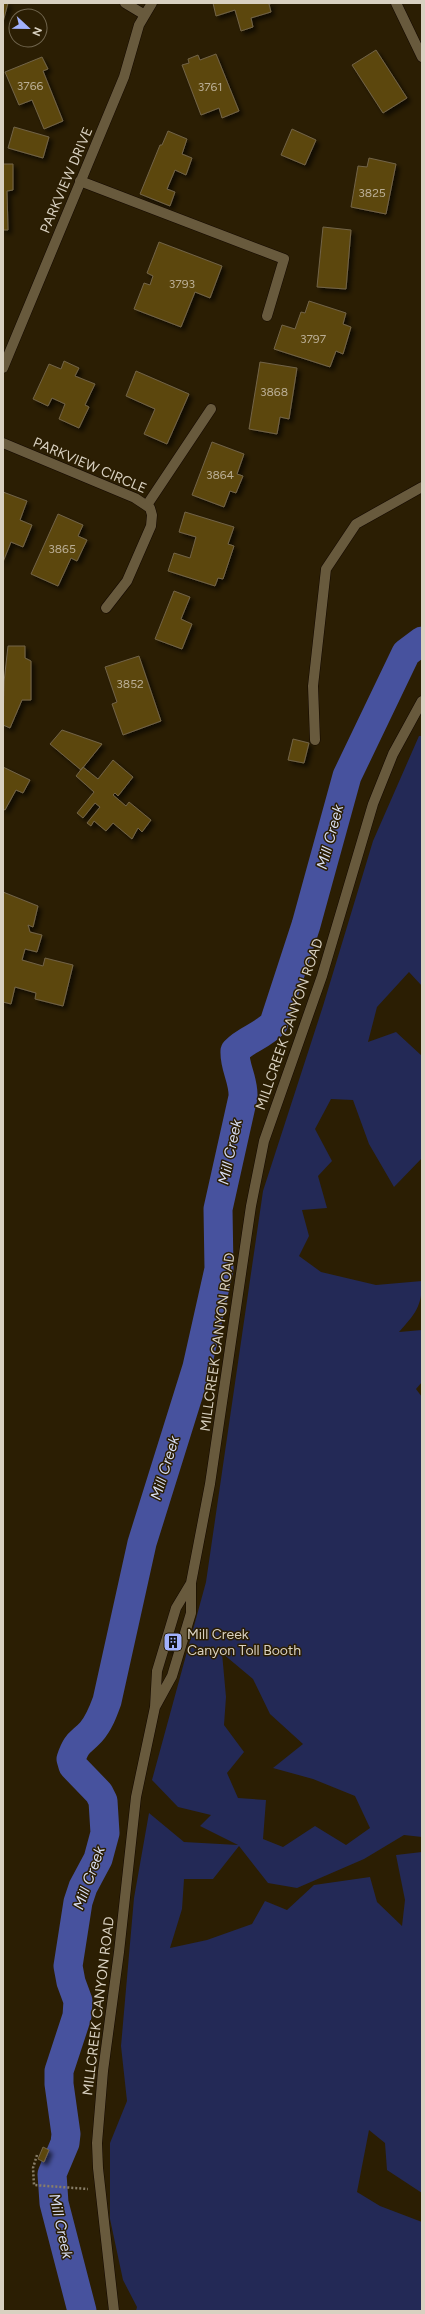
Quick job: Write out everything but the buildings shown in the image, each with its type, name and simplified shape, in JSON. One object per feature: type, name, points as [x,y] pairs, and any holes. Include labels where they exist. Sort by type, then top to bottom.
[{"type":"street","points":[[125,3],[145,15]]},
{"type":"street","name":"PARKVIEW DRIVE","points":[[3,368],[124,77],[140,25],[152,3]]},
{"type":"street","points":[[396,3],[422,57]]},
{"type":"street","points":[[80,181],[284,259],[267,316]]},
{"type":"street","points":[[147,505],[211,409]]},
{"type":"street","name":"PARKVIEW CIRCLE","points":[[3,443],[147,505],[152,515],[149,533],[127,581],[106,608]]},
{"type":"street","points":[[315,740],[313,686],[326,569],[356,524],[422,487]]},
{"type":"street","name":"MILLCREEK CANYON ROAD","points":[[155,1707],[172,1676],[191,1612],[191,1583],[210,1484],[250,1206],[264,1140],[322,976],[373,804],[393,754],[422,701]]},
{"type":"street","name":"MILLCREEK CANYON ROAD","points":[[114,2311],[99,2189],[97,2143],[105,2046],[119,1952],[136,1797],[155,1707],[157,1671],[176,1608],[191,1583]]},
{"type":"path","points":[[37,2154],[32,2182],[39,2186],[99,2189]]},
{"type":"shaded area","points":[[419,736],[422,736],[422,986],[409,972],[377,1007],[368,1042],[396,1032],[422,1056],[422,1158],[394,1187],[369,1144],[353,1100],[331,1099],[315,1129],[332,1161],[318,1176],[327,1208],[302,1210],[309,1236],[299,1256],[321,1272],[376,1285],[422,1281],[419,1304],[413,1315],[399,1332],[422,1330],[422,1382],[416,1389],[422,1397],[422,1837],[404,1835],[364,1859],[297,1888],[268,1883],[239,1846],[213,1879],[184,1879],[182,1909],[170,1948],[207,1940],[252,1924],[265,1901],[287,1910],[314,1885],[370,1877],[377,1902],[402,1926],[405,1900],[396,1855],[422,1852],[422,2193],[387,2170],[385,2143],[369,2130],[357,2192],[380,2206],[422,2222],[422,2311],[136,2311],[137,2307],[123,2280],[110,2219],[110,2143],[127,2101],[121,2046],[134,1898],[149,1813],[184,1842],[238,1845],[200,1826],[211,1815],[178,1807],[152,1780],[206,1582],[263,1191],[323,1006],[373,841]],"holes":[[[222,1653],[253,1679],[270,1714],[303,1744],[273,1768],[313,1779],[355,1796],[370,1828],[346,1845],[315,1826],[283,1847],[263,1839],[266,1800],[238,1798],[227,1773],[244,1752],[224,1725],[226,1697]]]},
{"type":"waterway","name":"Mill Creek","points":[[82,2311],[54,2203],[52,2174],[65,2143],[66,2134],[59,2084],[59,2071],[77,2016],[78,2001],[71,1982],[68,1966],[78,1902],[83,1887],[98,1859],[105,1833],[103,1801],[99,1793],[73,1766],[71,1759],[79,1743],[96,1725],[107,1701],[142,1543],[197,1367],[219,1269],[218,1209],[243,1097],[235,1051],[244,1043],[265,1031],[274,1023],[306,925],[347,776],[406,653],[422,641]]},
{"type":"place","name":"Mill Creek Canyon Toll Booth","points":[[173,1642]]}]
